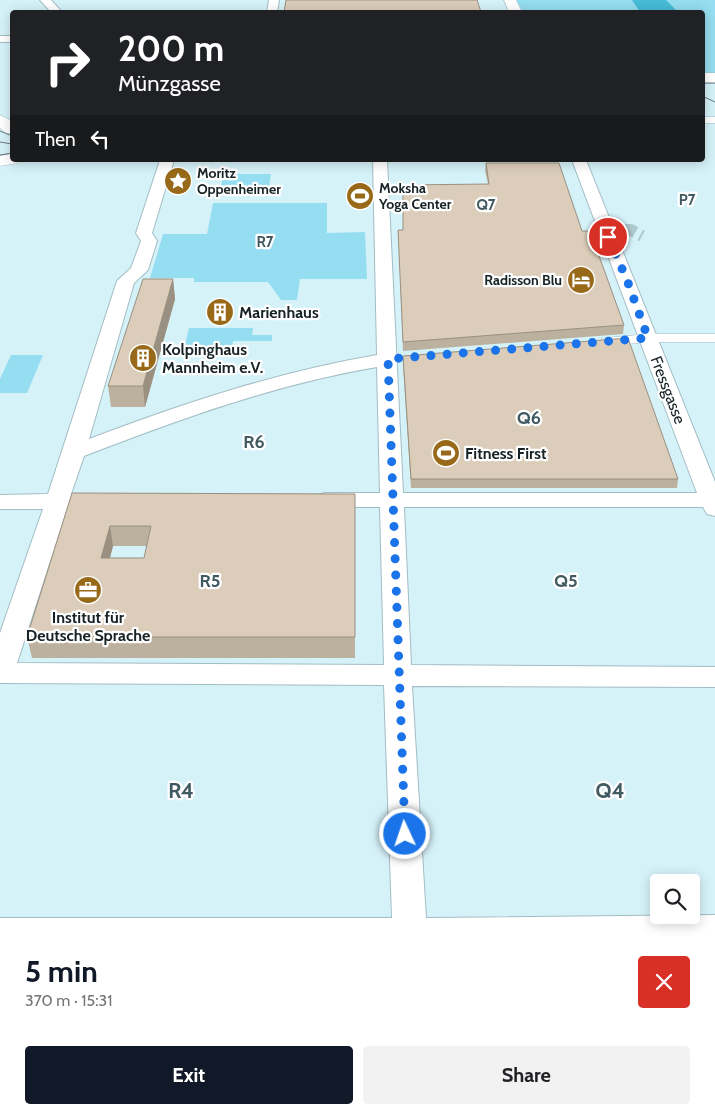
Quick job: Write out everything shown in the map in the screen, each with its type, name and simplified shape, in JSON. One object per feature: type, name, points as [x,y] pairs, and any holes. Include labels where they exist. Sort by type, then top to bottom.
[{"type":"main road","points":[[0,120],[8,143]]},
{"type":"street","points":[[45,0],[55,10]]},
{"type":"street","points":[[166,162],[144,233],[149,241],[139,270],[126,281],[74,452],[0,673],[715,677]]},
{"type":"street","points":[[380,162],[396,358],[393,500],[398,675],[410,936]]},
{"type":"street","name":"Fressgasse","points":[[580,162],[714,503]]},
{"type":"street","points":[[592,342],[648,338],[715,338]]},
{"type":"street","points":[[74,452],[202,404],[279,382],[396,358]]},
{"type":"street","points":[[303,500],[714,503]]},
{"type":"street","points":[[0,502],[117,501]]},
{"type":"street","points":[[0,934],[410,936],[715,931]]},
{"type":"shaded area","points":[[516,0],[715,0],[715,76],[705,76],[705,10],[520,10]]},
{"type":"shaded area","points":[[632,0],[666,0],[676,10],[639,10]]},
{"type":"shaded area","points":[[223,174],[271,174],[269,187],[221,187]]},
{"type":"shaded area","points":[[213,203],[327,203],[327,233],[365,232],[367,279],[300,279],[297,300],[281,300],[268,282],[194,282],[194,278],[150,278],[163,234],[207,234]]},
{"type":"shaded area","points":[[189,328],[253,328],[252,335],[272,335],[272,341],[233,341],[231,353],[183,353]]},
{"type":"shaded area","points":[[11,355],[43,355],[27,393],[0,393],[0,379]]},
{"type":"building","points":[[286,0],[477,0],[480,10],[284,10]]},
{"type":"building","name":"Q7","points":[[486,163],[559,163],[582,231],[590,231],[624,325],[403,342],[398,230],[403,230],[403,185],[489,184]]},
{"type":"building","points":[[143,279],[173,279],[143,386],[108,386]]},
{"type":"building","points":[[628,338],[678,479],[411,479],[403,356]]},
{"type":"building","points":[[72,493],[355,494],[355,637],[27,637]],"holes":[[[110,526],[151,526],[144,558],[101,558]]]},
{"type":"tunnel","points":[[624,230],[631,230],[642,236]]},
{"type":"tram line","points":[[705,83],[715,83]]},
{"type":"tram line","points":[[705,97],[715,102]]},
{"type":"tram line","points":[[0,131],[10,135]]},
{"type":"tram line","points":[[0,142],[10,144]]},
{"type":"tram line","points":[[0,155],[10,153]]},
{"type":"place","name":"Moritz Oppenheimer","points":[[178,181]]},
{"type":"place","name":"Moksha Yoga Center","points":[[360,196]]},
{"type":"place","name":"Radisson Blu","points":[[581,280]]},
{"type":"place","name":"Marienhaus","points":[[220,312]]},
{"type":"place","name":"Kolpinghaus Mannheim e.V.","points":[[143,358]]},
{"type":"place","name":"Fitness First","points":[[446,453]]},
{"type":"place","name":"Institut für Deutsche Sprache","points":[[88,590]]},
{"type":"district","name":"P7","points":[[687,200]]},
{"type":"district","name":"Q7","points":[[486,205]]},
{"type":"district","name":"R7","points":[[265,242]]},
{"type":"district","name":"Q6","points":[[529,418]]},
{"type":"district","name":"R6","points":[[254,442]]},
{"type":"district","name":"R5","points":[[210,581]]},
{"type":"district","name":"Q5","points":[[566,581]]},
{"type":"district","name":"R4","points":[[181,790]]},
{"type":"district","name":"Q4","points":[[610,790]]},
{"type":"route","points":[[405,834],[388,359],[648,338],[627,280],[608,237]]}]
